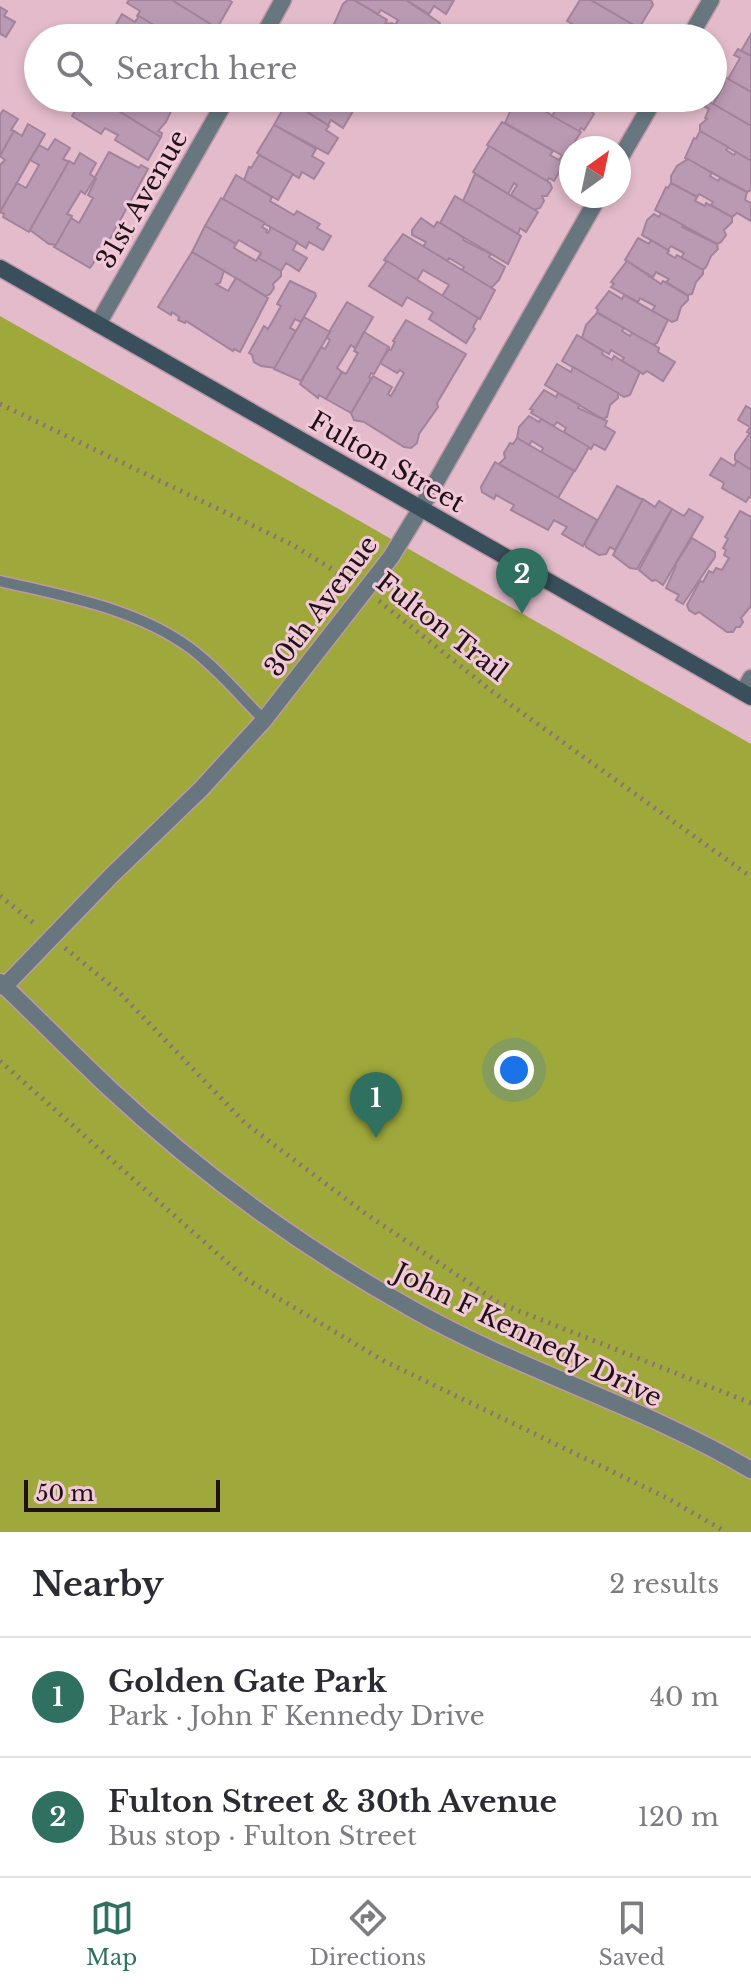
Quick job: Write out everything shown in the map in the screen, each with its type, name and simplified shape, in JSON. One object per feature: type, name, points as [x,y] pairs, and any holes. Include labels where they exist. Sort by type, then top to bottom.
[{"type":"main road","name":"Fulton Street","points":[[0,268],[421,508],[748,689]]},
{"type":"street","points":[[270,24],[283,0]]},
{"type":"street","points":[[697,24],[711,0]]},
{"type":"street","name":"31st Avenue","points":[[98,324],[219,112]]},
{"type":"street","points":[[631,139],[647,112]]},
{"type":"street","name":"30th Avenue","points":[[2,984],[201,789],[264,720],[391,557],[592,208]]},
{"type":"street","name":"John F Kennedy Drive","points":[[2,984],[158,1131],[253,1206],[356,1277],[471,1339],[670,1429],[751,1470]]},
{"type":"lane","points":[[0,581],[107,609],[166,632],[192,649],[264,720]]},
{"type":"path","name":"Fulton Trail","points":[[0,404],[291,544],[365,590],[493,692],[751,877]]},
{"type":"path","points":[[0,896],[35,924]]},
{"type":"path","points":[[61,945],[119,992],[245,1123],[366,1214],[499,1303],[751,1403]]},
{"type":"path","points":[[0,1061],[246,1279],[384,1361],[669,1499],[726,1532]]},
{"type":"green space","points":[[0,316],[751,744],[751,1532],[0,1532]]},
{"type":"building","points":[[129,0],[172,0],[212,24],[151,24],[137,16],[140,11],[127,3]]},
{"type":"building","points":[[172,0],[232,2],[219,24],[211,24]]},
{"type":"building","points":[[354,0],[387,20],[385,24],[334,24],[343,4]]},
{"type":"building","points":[[354,0],[406,0],[440,23],[396,24],[398,20],[381,10],[378,14]]},
{"type":"building","points":[[406,0],[454,0],[446,14],[434,6],[429,14]]},
{"type":"building","points":[[580,0],[591,0],[632,24],[572,24],[567,21]]},
{"type":"building","points":[[591,0],[651,0],[653,5],[641,24],[632,24]]},
{"type":"building","points":[[0,7],[7,11],[4,16],[15,22],[6,37],[0,34]]},
{"type":"building","points":[[122,14],[135,22],[139,16],[152,24],[116,24]]},
{"type":"building","points":[[751,34],[751,56],[741,51]]},
{"type":"building","points":[[738,49],[751,56],[751,92],[728,79],[740,58],[734,55]]},
{"type":"building","points":[[727,78],[751,92],[751,126],[727,112]]},
{"type":"building","points":[[3,110],[18,119],[0,156],[0,115]]},
{"type":"building","points":[[74,112],[121,112],[161,137],[148,160],[115,140],[118,135],[105,128],[101,134],[72,116]]},
{"type":"building","points":[[121,112],[171,112],[158,131],[162,133],[161,137]]},
{"type":"building","points":[[281,112],[307,112],[329,126],[326,130],[338,138],[328,154],[274,125]]},
{"type":"building","points":[[307,112],[352,112],[343,128],[331,120],[328,125]]},
{"type":"building","points":[[510,112],[546,112],[581,132],[578,136],[559,136],[559,154],[505,123]]},
{"type":"building","points":[[554,112],[594,114],[584,130],[581,128],[579,131],[552,116]]},
{"type":"building","points":[[708,112],[727,112],[751,126],[751,161],[700,131]]},
{"type":"building","points":[[502,122],[553,151],[550,155],[559,160],[559,173],[554,181],[549,178],[547,181],[487,145]]},
{"type":"building","points":[[28,124],[45,134],[0,212],[0,165],[5,160],[0,156],[14,131],[22,136]]},
{"type":"building","points":[[274,125],[316,149],[312,156],[324,163],[314,179],[302,172],[299,178],[257,153]]},
{"type":"building","points":[[700,131],[728,147],[726,150],[734,155],[736,152],[751,161],[751,190],[747,192],[685,158]]},
{"type":"building","points":[[55,139],[70,148],[63,159],[69,162],[29,232],[3,217],[4,214],[0,212],[17,183],[26,188],[39,165],[30,160],[39,145],[48,150]]},
{"type":"building","points":[[489,146],[550,183],[552,188],[547,196],[542,196],[544,201],[540,208],[534,210],[511,195],[517,185],[514,183],[508,194],[473,172]]},
{"type":"building","points":[[109,152],[139,168],[141,165],[148,169],[111,237],[90,268],[54,247],[71,218],[79,223],[93,198],[88,195],[95,177]]},
{"type":"building","points":[[80,153],[96,163],[90,174],[95,178],[85,194],[81,191],[67,214],[72,216],[56,245],[49,244],[30,230],[69,161],[74,164]]},
{"type":"building","points":[[259,155],[293,174],[278,200],[244,180],[249,167]]},
{"type":"building","points":[[688,159],[712,173],[710,176],[718,181],[720,178],[747,192],[745,200],[751,203],[751,221],[737,213],[732,217],[699,194],[697,197],[671,183],[677,166]]},
{"type":"building","points":[[475,174],[538,212],[526,232],[520,228],[518,234],[463,201]]},
{"type":"building","points":[[236,175],[294,215],[297,211],[320,224],[317,228],[331,236],[323,250],[309,242],[306,248],[223,199]]},
{"type":"building","points":[[671,183],[697,197],[695,201],[705,206],[706,203],[732,217],[721,242],[717,244],[655,210]]},
{"type":"building","points":[[455,196],[521,236],[508,264],[440,223]]},
{"type":"building","points":[[221,198],[265,223],[262,227],[266,232],[270,227],[297,242],[293,250],[307,258],[299,271],[286,263],[281,271],[258,258],[261,253],[239,240],[236,244],[205,226]]},
{"type":"building","points":[[661,213],[717,244],[718,249],[703,270],[681,258],[684,253],[671,246],[668,250],[642,235],[647,220],[654,214],[659,217]]},
{"type":"building","points":[[421,218],[434,227],[437,222],[440,223],[463,240],[491,254],[489,257],[505,267],[499,280],[491,288],[462,270],[464,267],[423,247],[426,242],[412,235]]},
{"type":"building","points":[[205,226],[236,244],[234,248],[281,271],[270,294],[266,296],[192,252]]},
{"type":"building","points":[[403,234],[495,290],[480,319],[442,296],[449,285],[423,270],[417,280],[384,260]]},
{"type":"building","points":[[638,238],[649,244],[651,240],[675,258],[677,255],[703,270],[692,294],[688,295],[666,282],[669,279],[656,272],[653,277],[625,260]]},
{"type":"building","points":[[192,252],[224,271],[220,283],[216,284],[228,291],[236,278],[268,298],[240,352],[233,351],[186,321],[178,320],[179,317],[172,312],[171,315],[158,307]]},
{"type":"building","points":[[387,261],[478,318],[466,343],[429,319],[433,312],[407,297],[402,306],[369,286]]},
{"type":"building","points":[[627,261],[661,284],[663,281],[688,296],[677,320],[672,322],[652,311],[655,306],[640,298],[638,302],[611,287],[614,284],[611,282]]},
{"type":"building","points":[[290,281],[316,296],[301,322],[295,319],[290,328],[296,331],[275,368],[261,366],[254,362],[249,353],[264,326],[268,329]]},
{"type":"building","points":[[609,291],[622,299],[624,295],[668,320],[657,343],[653,345],[597,312],[596,308]]},
{"type":"building","points":[[347,302],[373,317],[355,348],[351,345],[337,368],[342,372],[326,399],[319,395],[318,398],[300,384],[321,347],[325,349],[330,340],[326,337]]},
{"type":"building","points":[[597,313],[624,328],[622,331],[630,336],[632,333],[659,348],[658,352],[675,362],[663,381],[647,371],[643,374],[611,350],[609,354],[582,338],[586,325]]},
{"type":"building","points":[[304,317],[330,332],[301,381],[274,369]]},
{"type":"building","points":[[406,320],[466,354],[437,403],[438,407],[419,434],[417,443],[411,448],[404,447],[364,422],[354,420],[351,413],[373,376],[392,387],[388,394],[391,396],[404,373],[400,370],[397,373],[380,363],[391,350]]},
{"type":"building","points":[[364,332],[389,347],[374,374],[371,373],[371,379],[351,413],[326,399],[358,353],[354,351]]},
{"type":"building","points":[[577,335],[612,360],[614,356],[640,372],[630,395],[624,397],[562,361]]},
{"type":"building","points":[[557,364],[571,372],[573,367],[618,393],[607,417],[603,419],[545,385]]},
{"type":"building","points":[[544,390],[556,397],[558,393],[580,405],[578,408],[607,421],[605,426],[615,432],[605,450],[594,444],[591,449],[564,432],[566,428],[557,422],[554,426],[531,413],[533,410],[530,409]]},
{"type":"building","points":[[746,406],[751,409],[751,434],[747,432],[750,427],[738,420]]},
{"type":"building","points":[[529,416],[539,422],[541,419],[589,447],[575,471],[541,452],[543,448],[532,441],[529,445],[517,438],[519,427]]},
{"type":"building","points":[[750,433],[751,470],[735,460],[735,454]]},
{"type":"building","points":[[517,438],[574,471],[558,498],[499,464],[505,458],[504,453],[510,443],[513,444]]},
{"type":"building","points":[[721,458],[734,466],[737,461],[751,470],[751,498],[746,502],[722,488],[724,483],[710,475]]},
{"type":"building","points":[[495,462],[597,520],[583,546],[562,534],[567,527],[554,520],[548,530],[511,510],[514,505],[496,495],[494,499],[482,492],[481,487]]},
{"type":"building","points":[[617,486],[643,500],[615,550],[610,547],[606,554],[599,555],[585,543]]},
{"type":"building","points":[[643,499],[655,507],[659,501],[672,509],[637,569],[630,568],[613,555]]},
{"type":"building","points":[[672,509],[684,516],[689,509],[703,517],[663,585],[652,581],[639,570]]},
{"type":"building","points":[[740,511],[751,517],[751,606],[741,618],[743,622],[740,627],[727,632],[699,612],[695,614],[689,610],[687,605],[700,581],[703,582],[709,571],[713,573],[716,568],[722,570],[729,558],[724,555],[726,550],[723,548],[728,539],[725,537]]},
{"type":"building","points":[[692,538],[715,552],[715,557],[683,604],[676,600],[679,595],[666,588],[675,565]]},
{"type":"place","name":"Fulton Street & 30th Avenue","points":[[522,614]]},
{"type":"place","name":"Golden Gate Park","points":[[376,1138]]}]
